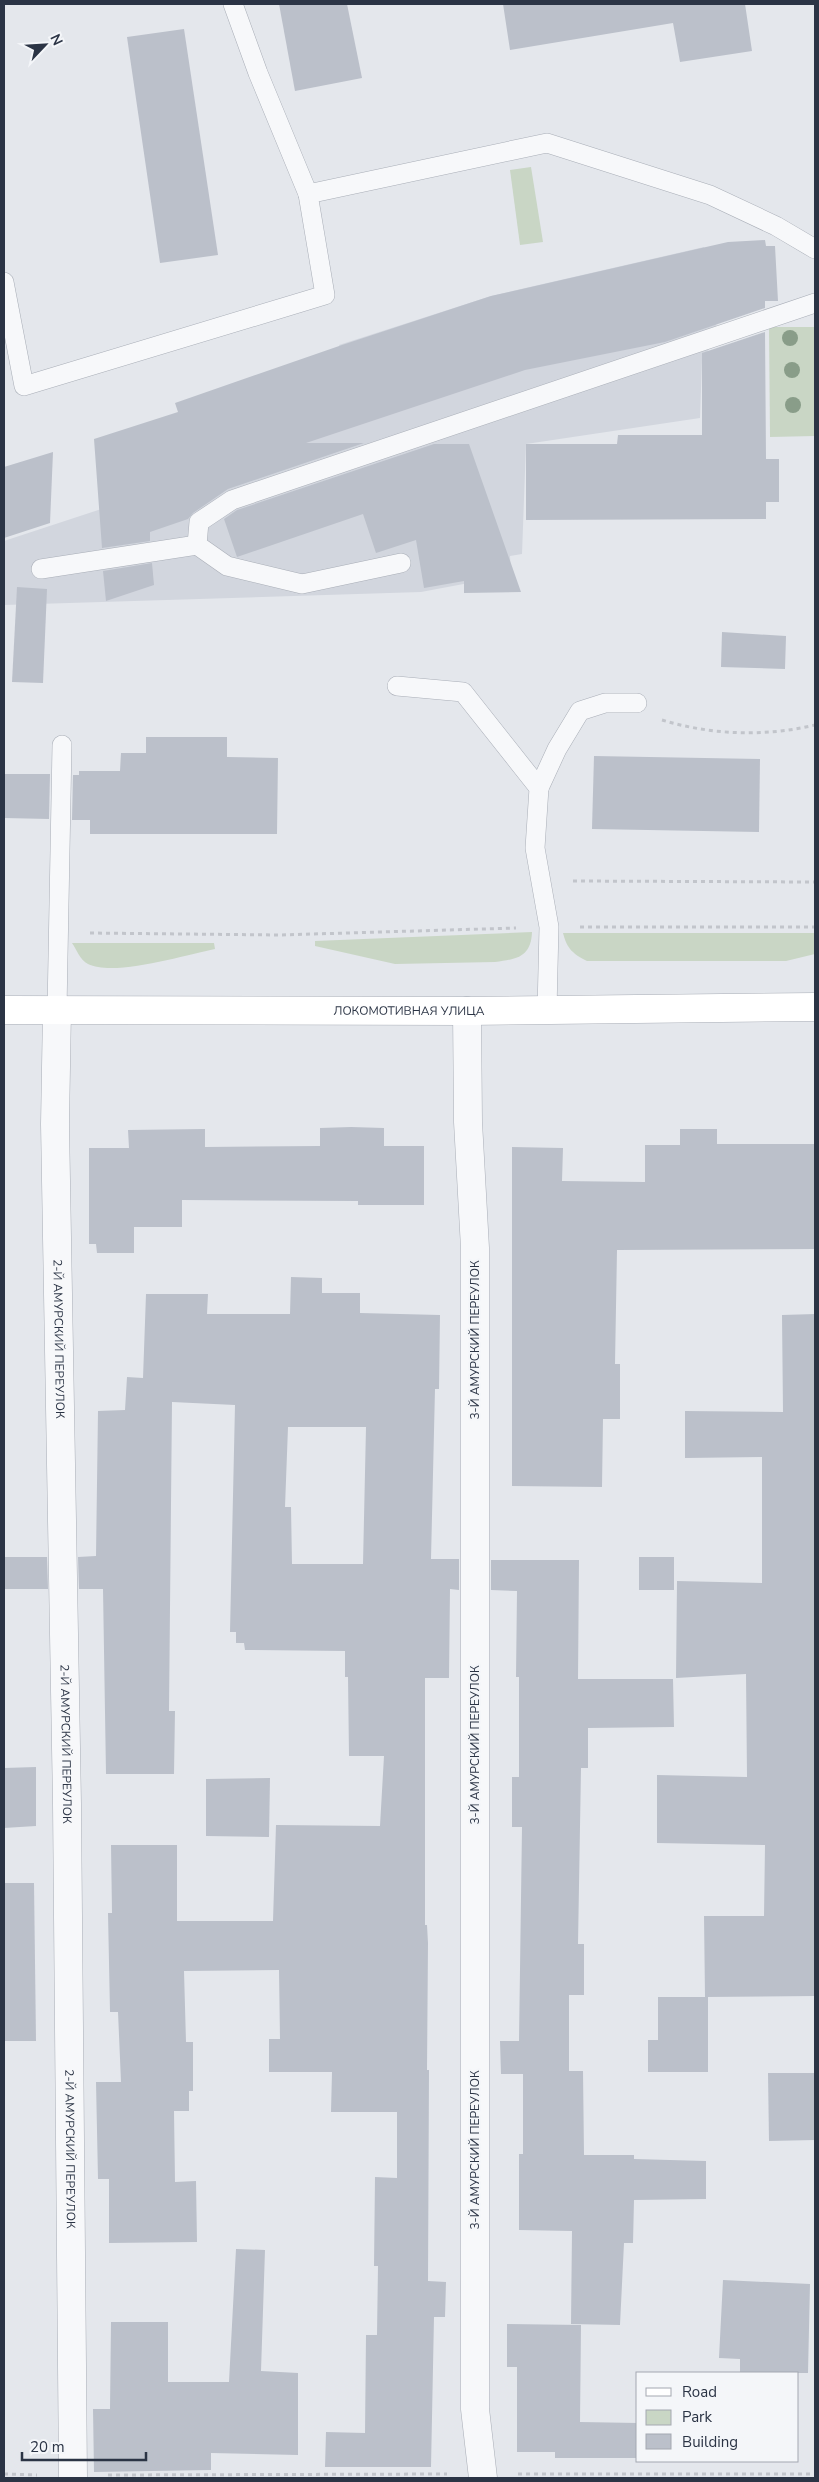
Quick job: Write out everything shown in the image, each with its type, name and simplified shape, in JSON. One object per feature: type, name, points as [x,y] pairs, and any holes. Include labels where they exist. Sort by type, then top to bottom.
[{"type":"main road","name":"ЛОКОМОТИВНАЯ УЛИЦА","points":[[4,1010],[467,1011],[815,1007]]},
{"type":"street","name":"2-Й АМУРСКИЙ ПЕРЕУЛОК","points":[[56,1010],[73,2477]]},
{"type":"street","name":"3-Й АМУРСКИЙ ПЕРЕУЛОК","points":[[467,1011],[468,1122],[475,1248],[475,2409],[483,2476]]},
{"type":"lane","points":[[4,282],[24,386],[325,295],[308,194],[258,73],[233,4]]},
{"type":"lane","points":[[308,194],[548,143],[710,195],[776,226],[815,249]]},
{"type":"lane","points":[[196,545],[199,522],[232,500],[815,302]]},
{"type":"lane","points":[[41,569],[196,545],[227,566],[302,584],[401,563]]},
{"type":"lane","points":[[397,686],[463,692],[539,788]]},
{"type":"lane","points":[[547,1010],[549,927],[535,848],[539,788],[557,749],[580,711],[604,703],[637,703]]},
{"type":"lane","points":[[56,1010],[60,933],[62,745]]},
{"type":"path","points":[[637,703],[652,717],[690,729],[787,732],[815,725]]},
{"type":"path","points":[[542,881],[815,882]]},
{"type":"path","points":[[60,933],[279,935],[549,927],[815,927]]},
{"type":"path","points":[[4,2474],[73,2477],[815,2474]]},
{"type":"shaded area","points":[[704,247],[718,335],[702,360],[700,418],[526,444],[522,554],[510,556],[511,575],[421,592],[4,605],[4,541],[366,422],[339,345],[491,296]]},
{"type":"green space","points":[[531,167],[543,242],[520,245],[510,170]]},
{"type":"green space","points":[[769,327],[815,327],[815,436],[770,437]]},
{"type":"green space","points":[[532,932],[526,952],[510,960],[495,962],[395,964],[315,946],[315,941]]},
{"type":"green space","points":[[563,933],[815,933],[815,954],[786,961],[587,961],[571,950],[566,943]]},
{"type":"green space","points":[[72,943],[214,943],[215,949],[150,964],[115,968],[88,964]]},
{"type":"building","points":[[279,4],[347,4],[362,78],[295,91]]},
{"type":"building","points":[[503,4],[745,4],[752,51],[680,62],[673,23],[510,50]]},
{"type":"building","points":[[184,29],[218,255],[160,263],[127,37]]},
{"type":"building","points":[[765,240],[766,246],[775,246],[778,301],[765,301],[765,308],[665,342],[525,370],[306,443],[364,443],[228,489],[193,513],[188,519],[150,532],[150,541],[102,548],[94,439],[178,412],[175,403],[491,296],[728,242]]},
{"type":"building","points":[[765,332],[766,459],[779,459],[779,502],[766,502],[766,519],[526,520],[526,444],[617,444],[618,435],[702,435],[702,353]]},
{"type":"building","points":[[434,444],[469,444],[521,592],[464,593],[464,581],[424,588],[416,540],[376,553],[363,514],[237,557],[224,519],[237,510]]},
{"type":"building","points":[[53,452],[50,523],[4,538],[4,467]]},
{"type":"building","points":[[152,563],[154,585],[106,601],[103,571]]},
{"type":"building","points":[[17,587],[47,589],[43,683],[12,682]]},
{"type":"building","points":[[722,632],[786,636],[785,669],[721,667]]},
{"type":"building","points":[[146,737],[227,737],[227,757],[278,758],[277,834],[90,834],[90,820],[72,820],[73,775],[79,775],[79,771],[120,771],[121,753],[146,753]]},
{"type":"building","points":[[594,756],[760,759],[759,832],[592,829]]},
{"type":"building","points":[[4,774],[50,774],[49,819],[4,818]]},
{"type":"building","points":[[320,1128],[384,1128],[384,1146],[424,1146],[424,1205],[358,1205],[358,1201],[182,1200],[182,1227],[134,1227],[134,1253],[97,1253],[96,1244],[89,1244],[89,1148],[129,1148],[128,1130],[205,1129],[205,1147],[320,1146]]},
{"type":"building","points":[[680,1129],[717,1129],[717,1144],[815,1144],[815,1249],[617,1250],[615,1364],[620,1364],[620,1419],[603,1419],[602,1487],[512,1486],[512,1147],[563,1148],[562,1181],[645,1182],[645,1145],[680,1145]]},
{"type":"building","points":[[291,1277],[322,1278],[322,1293],[360,1293],[360,1313],[440,1315],[439,1389],[435,1389],[431,1559],[459,1559],[459,1590],[450,1589],[449,1678],[425,1678],[425,1925],[427,1925],[428,1943],[427,2070],[429,2070],[428,2281],[446,2282],[445,2317],[434,2317],[431,2467],[325,2467],[326,2432],[365,2433],[366,2335],[377,2335],[378,2266],[374,2266],[375,2177],[397,2178],[397,2112],[331,2112],[332,2072],[269,2072],[269,2039],[280,2039],[279,1970],[184,1971],[186,2042],[193,2042],[193,2091],[189,2091],[189,2111],[174,2111],[175,2182],[196,2181],[197,2242],[109,2243],[109,2179],[98,2179],[96,2082],[121,2082],[118,2012],[110,2012],[108,1913],[112,1913],[111,1845],[177,1845],[177,1921],[273,1921],[276,1825],[380,1826],[384,1756],[349,1756],[348,1677],[345,1677],[345,1651],[245,1650],[244,1643],[236,1643],[236,1632],[230,1632],[235,1405],[172,1402],[169,1711],[175,1711],[174,1774],[106,1774],[103,1589],[79,1589],[78,1557],[96,1556],[98,1411],[125,1410],[127,1377],[143,1378],[146,1294],[208,1294],[207,1314],[290,1314]],"holes":[[[288,1427],[366,1427],[363,1564],[292,1564],[291,1507],[285,1507]]]},
{"type":"building","points":[[815,1314],[815,1996],[705,1997],[704,1916],[764,1916],[765,1845],[657,1843],[657,1775],[747,1777],[746,1674],[676,1678],[677,1581],[762,1583],[762,1457],[685,1458],[685,1411],[783,1412],[782,1315]]},
{"type":"building","points":[[4,1557],[47,1557],[48,1589],[4,1589]]},
{"type":"building","points":[[639,1557],[674,1557],[674,1590],[639,1590]]},
{"type":"building","points":[[491,1560],[579,1560],[578,1679],[673,1679],[674,1727],[588,1728],[588,1768],[581,1768],[578,1944],[584,1944],[584,1995],[569,1995],[569,2071],[583,2071],[584,2155],[634,2155],[634,2159],[706,2161],[706,2199],[634,2200],[633,2243],[624,2243],[620,2325],[571,2324],[572,2231],[519,2230],[519,2154],[523,2154],[523,2074],[501,2074],[500,2041],[519,2041],[522,1827],[512,1827],[512,1777],[519,1777],[519,1677],[516,1677],[517,1591],[491,1590]]},
{"type":"building","points":[[36,1767],[36,1826],[4,1828],[4,1768]]},
{"type":"building","points":[[270,1778],[269,1837],[206,1836],[206,1779]]},
{"type":"building","points":[[4,1883],[34,1883],[36,2041],[4,2041]]},
{"type":"building","points":[[658,1997],[708,1997],[708,2072],[648,2072],[648,2040],[658,2040]]},
{"type":"building","points":[[768,2073],[815,2073],[815,2140],[769,2141]]},
{"type":"building","points":[[236,2249],[265,2250],[261,2371],[298,2373],[298,2455],[211,2453],[211,2470],[94,2472],[93,2409],[110,2409],[111,2322],[168,2322],[168,2382],[229,2382]]},
{"type":"building","points":[[723,2280],[810,2284],[808,2373],[740,2372],[740,2359],[719,2358]]},
{"type":"building","points":[[507,2324],[581,2325],[580,2422],[636,2423],[636,2458],[555,2458],[555,2452],[517,2452],[517,2367],[507,2367]]}]
